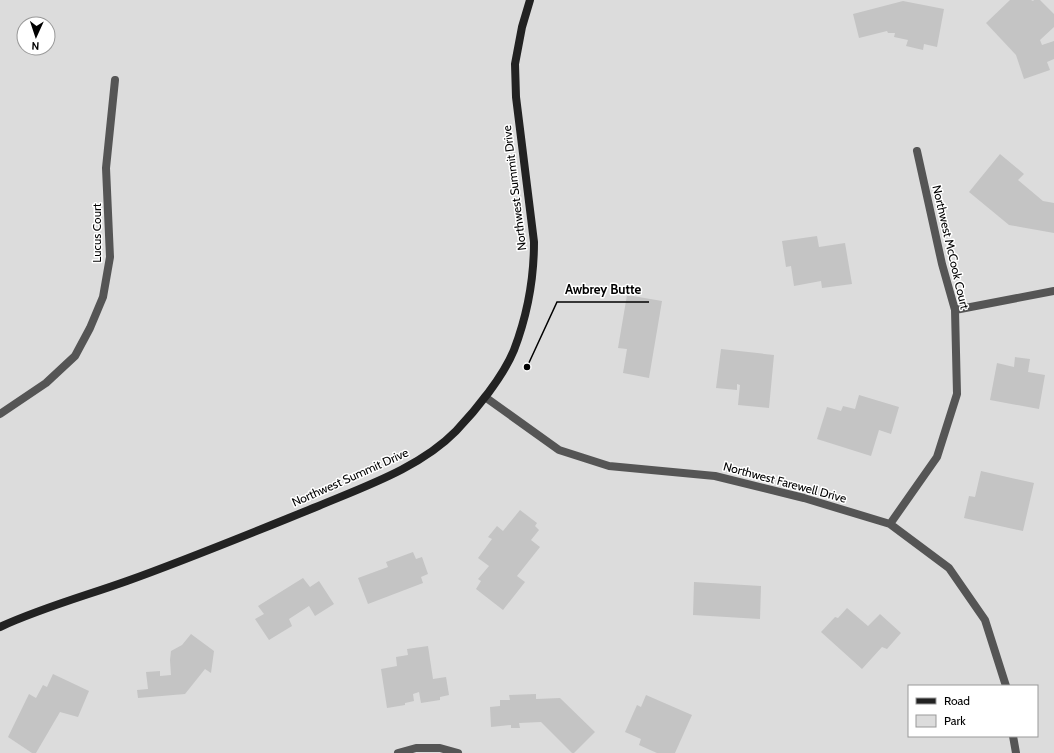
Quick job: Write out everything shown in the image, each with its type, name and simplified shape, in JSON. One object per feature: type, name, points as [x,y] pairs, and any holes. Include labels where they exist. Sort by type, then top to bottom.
[{"type":"street","name":"Northwest Summit Drive","points":[[0,627],[25,616],[128,581],[272,525],[403,469],[430,452],[455,432],[485,397],[514,351],[525,314],[534,265],[534,242],[516,97],[516,64],[522,27],[530,0]]},
{"type":"street","name":"Lucus Court","points":[[0,414],[46,384],[75,356],[90,328],[103,297],[110,257],[106,168],[115,80]]},
{"type":"street","name":"Northwest McCook Court","points":[[890,524],[937,457],[957,394],[955,310],[942,264],[917,151]]},
{"type":"street","points":[[955,310],[1054,291]]},
{"type":"street","name":"Northwest Farewell Drive","points":[[485,397],[559,450],[609,466],[715,476],[804,498],[890,524],[949,568],[985,620],[1006,685]]},
{"type":"street","points":[[1013,737],[1016,753]]},
{"type":"street","points":[[398,753],[416,748],[440,748],[458,753]]},
{"type":"green space","points":[[0,0],[1054,0],[1054,753],[0,753]]},
{"type":"building","points":[[1010,0],[1040,0],[1054,14],[1054,27],[1040,40],[1042,45],[1054,41],[1054,59],[1047,62],[1050,70],[1024,79],[1016,55],[986,23]]},
{"type":"building","points":[[903,1],[944,9],[937,47],[924,44],[923,50],[906,46],[908,40],[894,37],[895,33],[888,33],[887,31],[859,38],[853,14]]},
{"type":"building","points":[[1000,154],[1024,174],[1018,180],[1043,201],[1054,203],[1054,233],[1009,225],[969,192]]},
{"type":"building","points":[[817,236],[819,247],[845,243],[852,284],[822,288],[821,281],[794,286],[791,266],[786,267],[782,241]]},
{"type":"building","points":[[627,295],[662,301],[649,378],[623,373],[627,349],[618,348]]},
{"type":"building","points":[[721,349],[774,355],[769,408],[738,405],[740,385],[737,384],[737,390],[716,388]]},
{"type":"building","points":[[1015,357],[1030,359],[1028,372],[1045,375],[1039,409],[990,400],[997,363],[1014,367]]},
{"type":"building","points":[[859,395],[899,407],[891,434],[879,430],[871,456],[817,439],[827,407],[841,411],[843,406],[855,409]]},
{"type":"building","points":[[981,471],[1034,483],[1023,531],[964,518],[969,496],[975,497]]},
{"type":"building","points":[[520,510],[537,523],[535,526],[539,530],[531,540],[540,547],[517,576],[525,582],[503,610],[476,589],[481,581],[478,579],[489,566],[478,558],[492,539],[488,537],[497,526],[503,531]]},
{"type":"building","points":[[413,552],[416,559],[422,557],[428,574],[421,577],[423,583],[368,604],[358,578],[388,567],[386,562]]},
{"type":"building","points":[[303,578],[310,587],[319,581],[334,604],[315,616],[309,606],[289,619],[292,626],[269,640],[255,619],[264,614],[258,606]]},
{"type":"building","points":[[694,582],[761,586],[760,619],[693,615]]},
{"type":"building","points":[[847,608],[868,626],[880,614],[901,633],[887,649],[882,647],[862,669],[821,632],[835,617],[838,618]]},
{"type":"building","points":[[191,634],[214,651],[211,673],[205,669],[185,694],[138,698],[137,690],[148,689],[146,672],[160,671],[160,676],[171,675],[171,651],[182,645]]},
{"type":"building","points":[[428,646],[433,679],[446,677],[449,695],[440,697],[440,700],[421,703],[419,692],[413,694],[414,701],[405,703],[405,705],[387,708],[381,669],[397,666],[396,657],[408,655],[407,649]]},
{"type":"building","points":[[53,674],[89,691],[78,717],[60,712],[36,753],[32,753],[8,737],[29,694],[36,698],[43,685],[47,687]]},
{"type":"building","points":[[536,694],[536,699],[560,698],[595,732],[574,753],[572,753],[541,722],[519,723],[520,728],[511,728],[511,725],[491,727],[490,707],[500,706],[500,700],[510,700],[509,695]]},
{"type":"building","points":[[646,695],[692,715],[675,753],[657,753],[639,745],[641,739],[625,732],[637,705],[641,707]]},
{"type":"place","name":"Awbrey Butte","points":[[527,367]]}]
